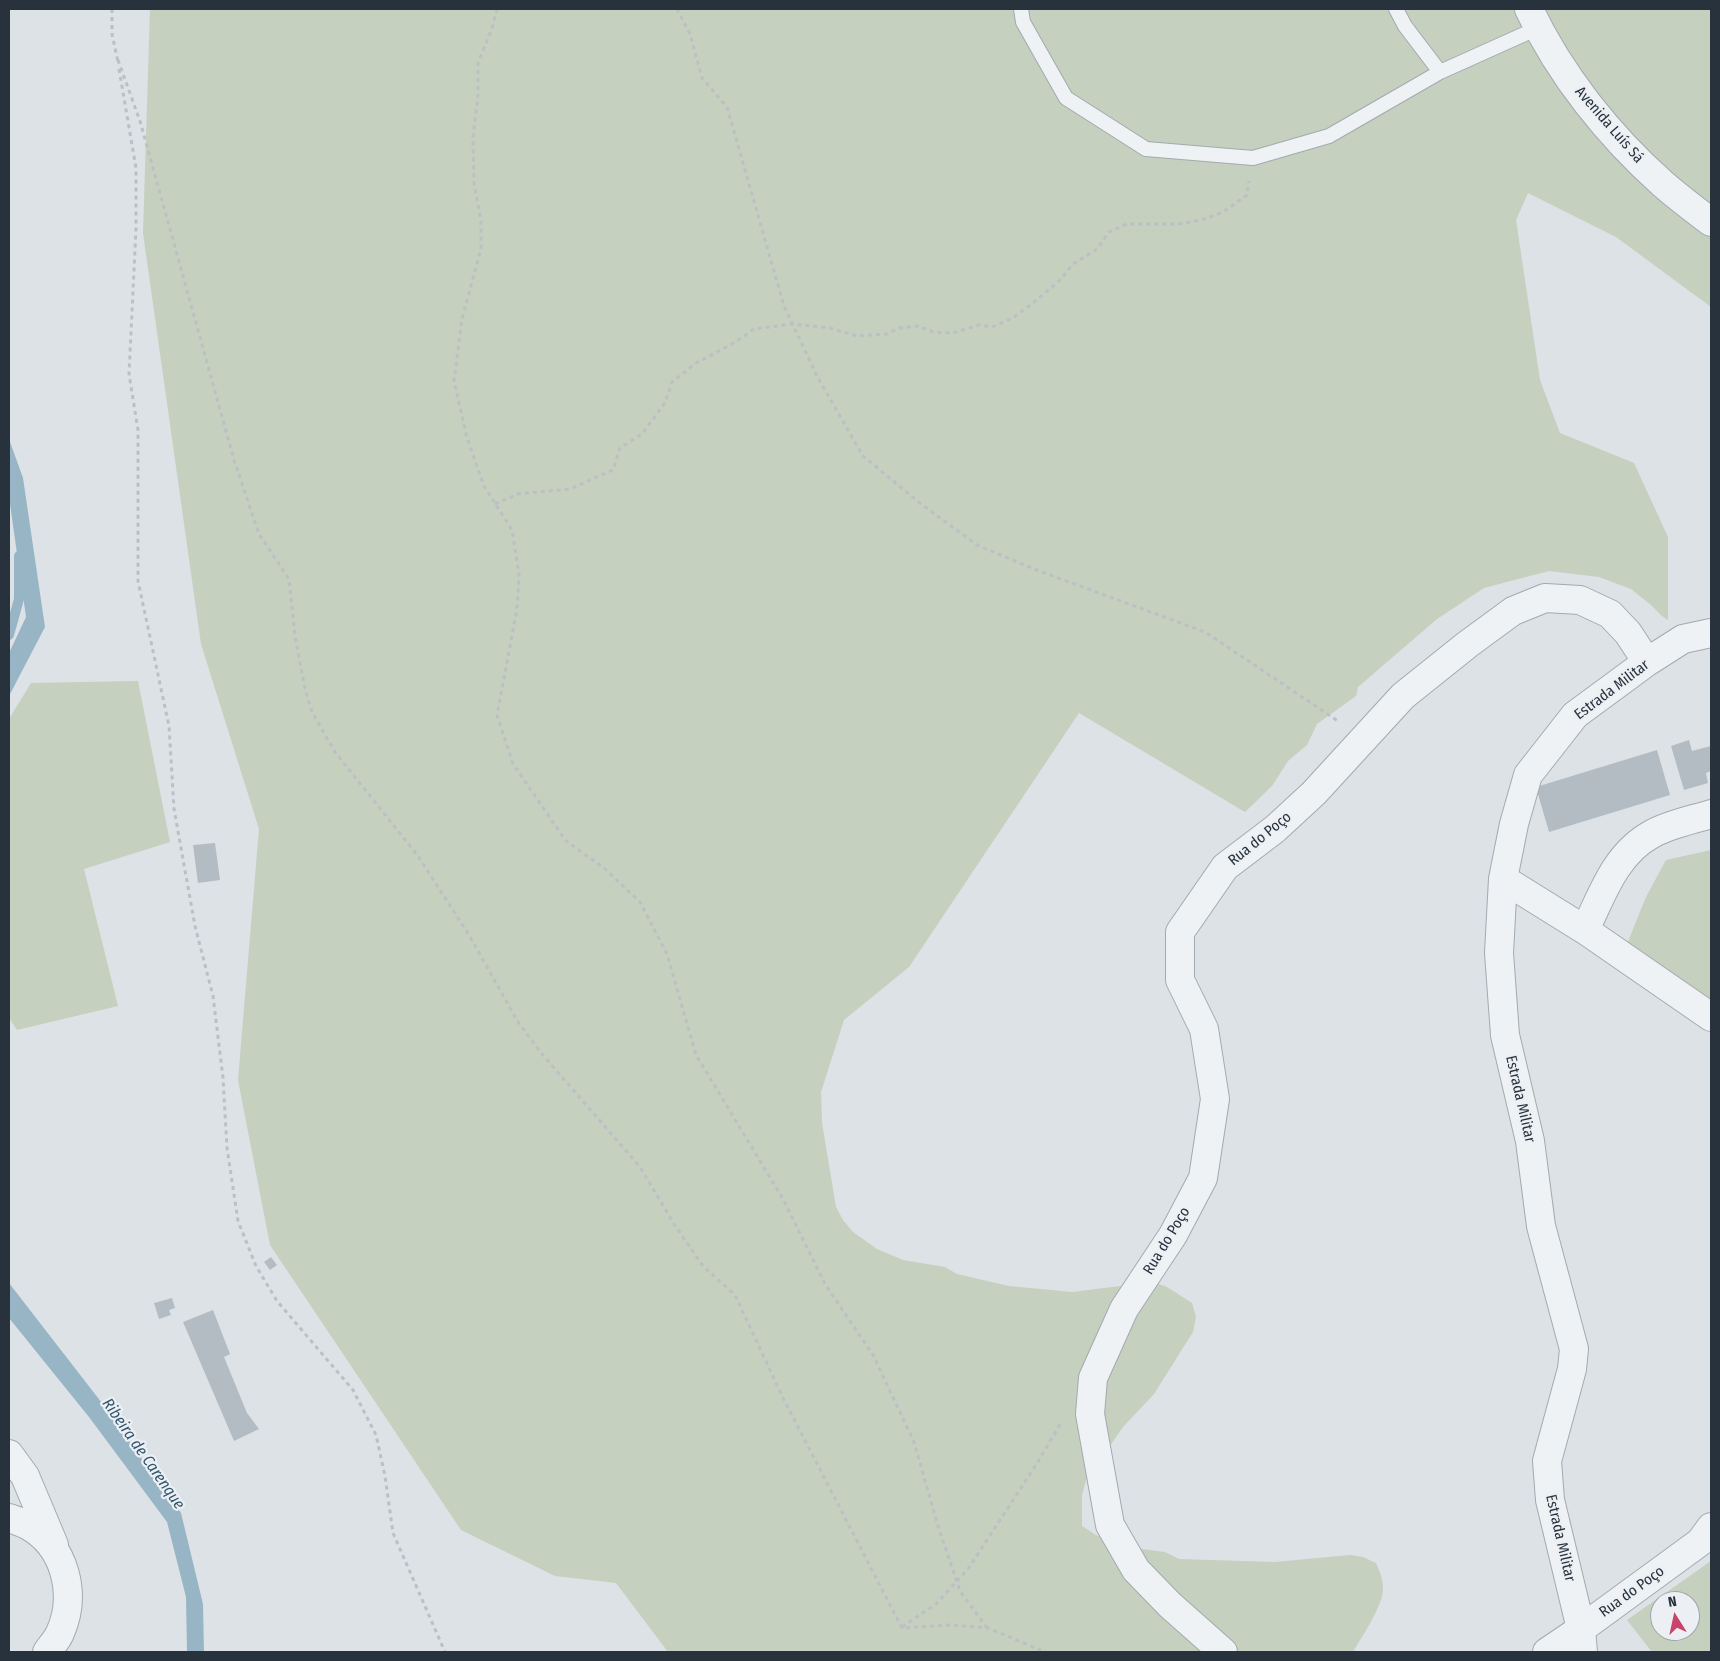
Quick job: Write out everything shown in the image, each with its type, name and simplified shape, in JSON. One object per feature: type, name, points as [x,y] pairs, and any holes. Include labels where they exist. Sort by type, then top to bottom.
[{"type":"street","name":"Avenida Luís Sá","points":[[1534,18],[1572,82],[1596,114],[1635,158],[1664,185],[1711,222]]},
{"type":"street","name":"Rua do Poço","points":[[1223,1652],[1170,1605],[1136,1570],[1110,1525],[1090,1414],[1093,1378],[1124,1309],[1173,1235],[1203,1178],[1216,1100],[1204,1029],[1180,980],[1180,932],[1225,867],[1275,829],[1314,793],[1403,696],[1468,644],[1513,612],[1545,598],[1580,600],[1610,614],[1628,633],[1648,662]]},
{"type":"street","name":"Estrada Militar","points":[[1582,1641],[1550,1500],[1547,1461],[1572,1369],[1574,1349],[1542,1226],[1530,1141],[1505,1035],[1499,953],[1503,879],[1514,824],[1528,775],[1574,716],[1682,639],[1711,633]]},
{"type":"street","points":[[1585,930],[1614,869],[1626,853],[1653,833],[1711,814]]},
{"type":"street","points":[[1503,879],[1585,930],[1711,1017]]},
{"type":"street","points":[[9,1454],[25,1476],[60,1558],[68,1584],[68,1610],[53,1646]]},
{"type":"street","points":[[9,1518],[27,1525],[46,1540],[60,1558]]},
{"type":"street","name":"Rua do Poço","points":[[1547,1652],[1582,1641],[1700,1542],[1711,1527]]},
{"type":"lane","points":[[1021,9],[1023,22],[1066,98],[1146,149],[1253,158],[1329,136],[1534,18]]},
{"type":"lane","points":[[1396,9],[1405,26],[1440,72]]},
{"type":"path","points":[[112,9],[112,34],[136,168],[136,229],[129,374],[138,430],[138,581],[169,726],[174,809],[195,926],[213,996],[223,1078],[227,1148],[238,1221],[256,1266],[277,1301],[353,1390],[376,1435],[385,1476],[393,1533],[444,1652]]},
{"type":"path","points":[[497,9],[492,28],[478,63],[478,96],[472,137],[474,183],[481,221],[481,249],[462,319],[454,381],[467,438],[484,486],[512,530],[519,574],[517,609],[497,715],[513,764],[566,841],[604,868],[640,902],[668,954],[696,1055],[783,1199],[826,1284],[872,1355],[910,1433],[960,1591],[988,1628]]},
{"type":"path","points":[[676,9],[690,34],[702,78],[727,108],[784,306],[817,376],[863,456],[920,504],[977,545],[1034,569],[1205,632],[1363,738]]},
{"type":"path","points":[[118,60],[140,121],[234,460],[259,534],[289,578],[295,636],[305,688],[312,712],[335,752],[418,856],[469,935],[518,1022],[542,1054],[640,1167],[676,1227],[703,1266],[734,1295],[783,1398],[902,1628]]},
{"type":"path","points":[[495,504],[518,494],[570,489],[613,470],[620,448],[642,434],[665,403],[672,382],[696,363],[734,343],[754,329],[792,324],[830,328],[857,336],[886,334],[900,328],[918,326],[933,332],[953,333],[979,325],[992,327],[1013,318],[1059,281],[1073,264],[1097,249],[1109,232],[1127,224],[1179,224],[1201,220],[1224,212],[1247,195],[1253,158]]},
{"type":"path","points":[[902,1628],[936,1604],[968,1569],[1034,1468],[1060,1423],[1091,1404]]},
{"type":"path","points":[[902,1628],[951,1625],[988,1628],[1045,1652]]},
{"type":"green space","points":[[150,9],[1711,9],[1711,307],[1616,237],[1528,193],[1516,220],[1540,380],[1560,433],[1634,463],[1668,537],[1668,620],[1631,589],[1599,577],[1549,571],[1484,588],[1437,619],[1358,687],[1356,696],[1317,724],[1307,745],[1288,761],[1272,786],[1245,812],[1079,713],[909,967],[844,1020],[821,1092],[822,1123],[836,1207],[843,1220],[853,1232],[877,1249],[903,1260],[945,1267],[957,1274],[1009,1286],[1072,1292],[1153,1282],[1167,1287],[1192,1303],[1196,1317],[1193,1332],[1154,1394],[1123,1427],[1086,1480],[1082,1495],[1082,1526],[1096,1535],[1127,1547],[1165,1552],[1179,1559],[1275,1562],[1350,1555],[1363,1557],[1376,1563],[1382,1582],[1382,1597],[1371,1622],[1353,1652],[668,1652],[616,1583],[555,1576],[461,1530],[270,1245],[238,1080],[259,829],[201,644],[143,233]]},
{"type":"green space","points":[[138,681],[170,842],[84,869],[118,1006],[17,1030],[9,1018],[9,719],[31,683]]},
{"type":"green space","points":[[1711,850],[1711,1000],[1627,944],[1646,897],[1666,860]]},
{"type":"green space","points":[[1711,1561],[1711,1652],[1652,1652],[1627,1620],[1650,1604],[1650,1641],[1700,1641],[1700,1591],[1668,1591]]},
{"type":"water","points":[[9,439],[23,478],[45,627],[9,696],[9,653],[26,617],[9,497]]},
{"type":"water","points":[[9,1283],[105,1407],[181,1513],[203,1604],[204,1652],[187,1652],[186,1597],[167,1522],[89,1417],[9,1318]]},
{"type":"building","points":[[1689,740],[1692,751],[1711,746],[1711,771],[1706,773],[1708,783],[1684,790],[1671,746]]},
{"type":"building","points":[[1657,750],[1670,795],[1549,832],[1536,787]]},
{"type":"building","points":[[215,843],[220,880],[198,883],[193,845]]},
{"type":"building","points":[[271,1257],[277,1265],[270,1270],[264,1262]]},
{"type":"building","points":[[172,1298],[175,1308],[169,1310],[171,1315],[159,1319],[154,1303]]},
{"type":"building","points":[[213,1310],[230,1354],[224,1357],[247,1413],[259,1429],[234,1441],[183,1322]]},
{"type":"waterway","name":"Ribeira de Carenque","points":[[9,635],[19,599],[19,556]]}]
